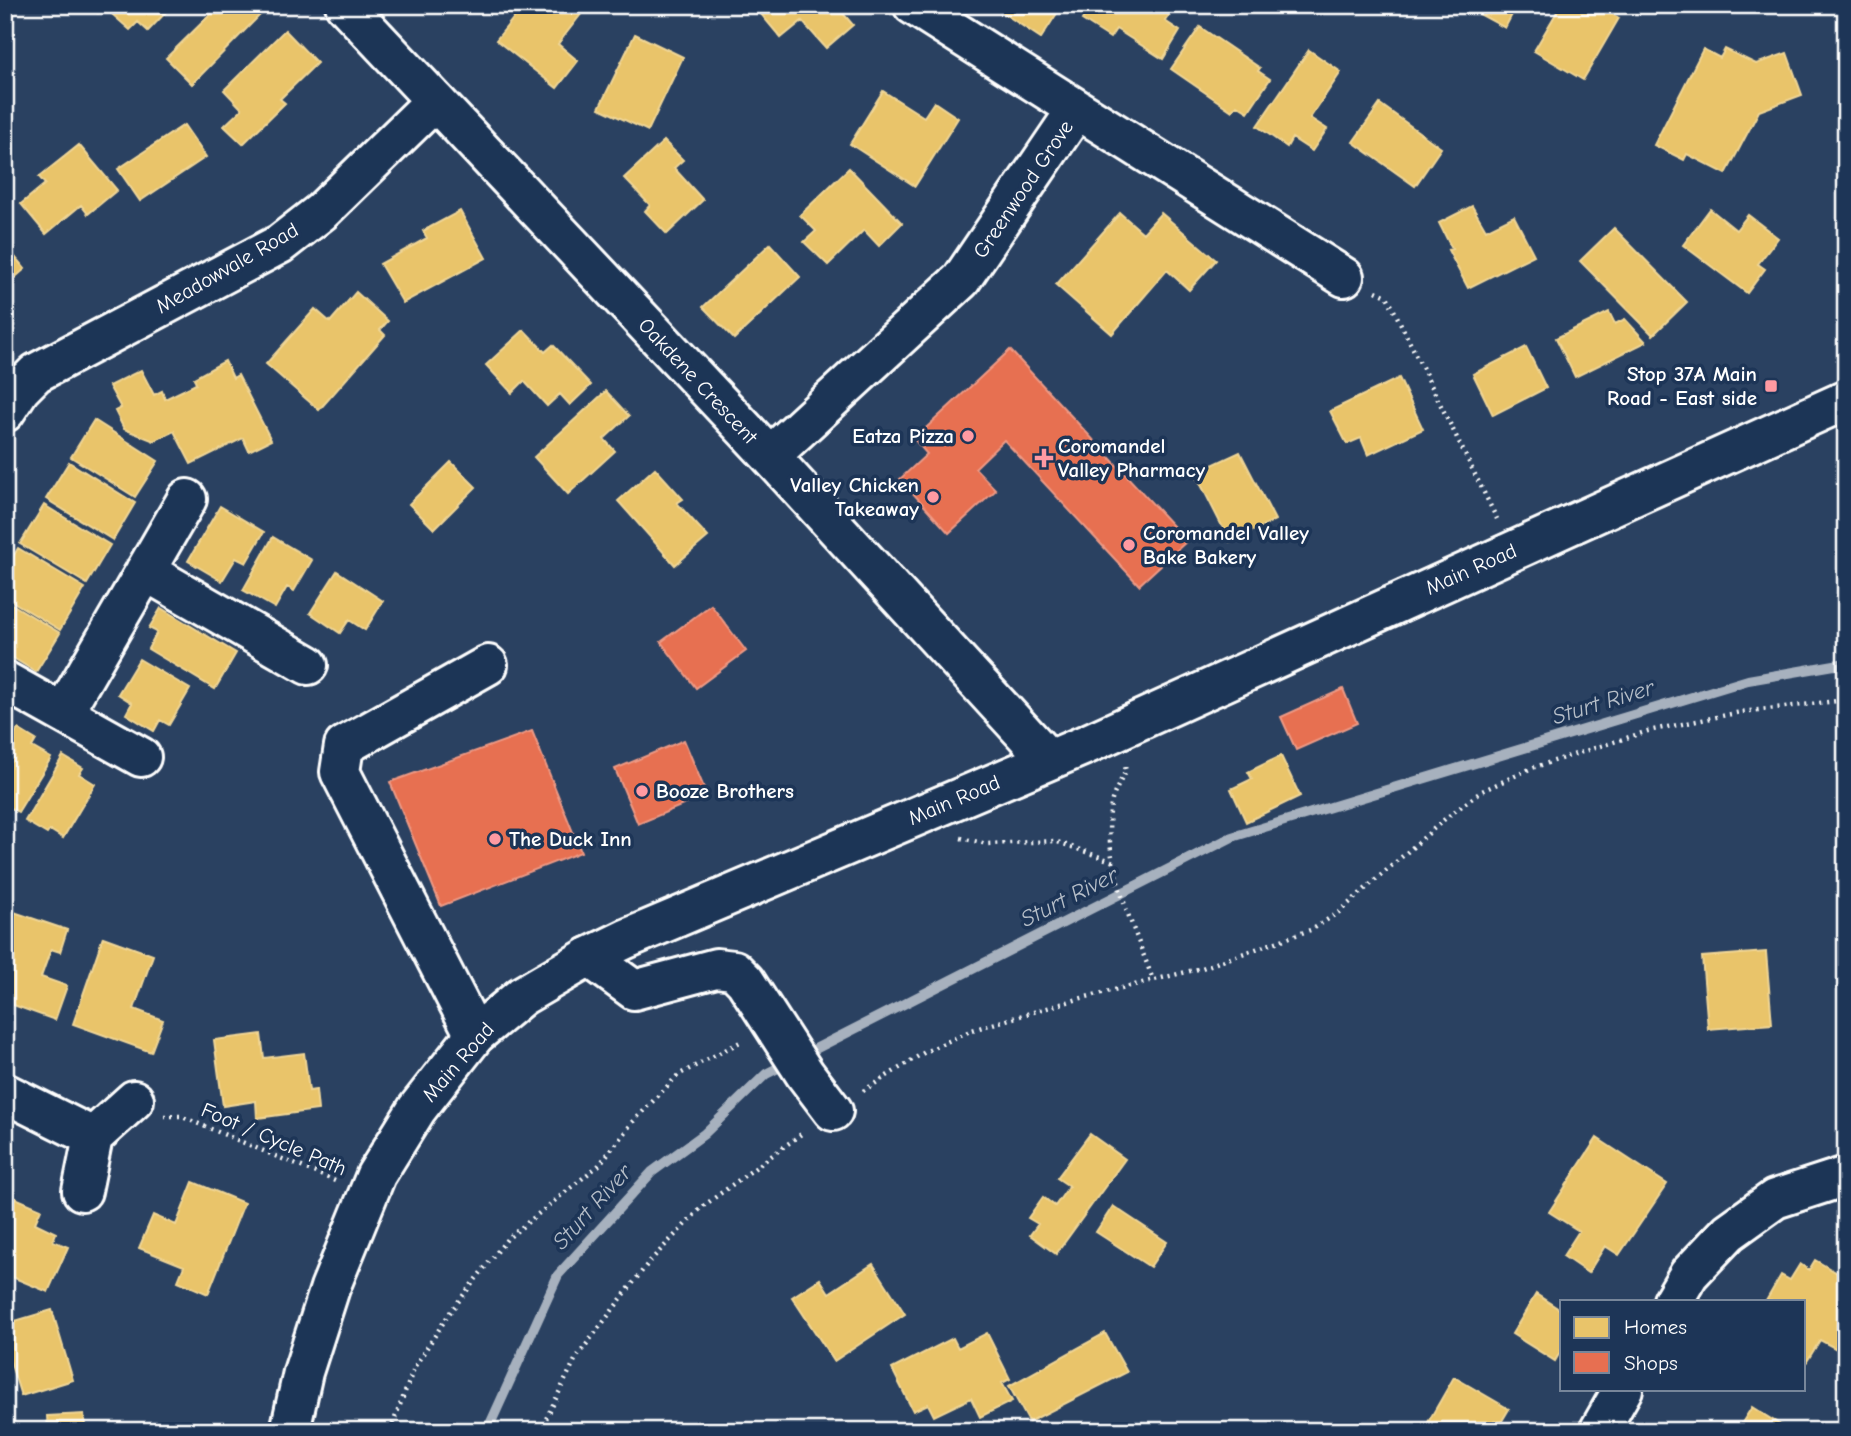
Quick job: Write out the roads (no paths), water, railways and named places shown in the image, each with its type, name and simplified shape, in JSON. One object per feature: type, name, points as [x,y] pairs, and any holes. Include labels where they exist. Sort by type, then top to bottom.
[{"type":"street","name":"Oakdene Crescent","points":[[345,5],[770,456],[1048,760]]},
{"type":"street","points":[[913,5],[1077,109]]},
{"type":"street","name":"Meadowvale Road","points":[[5,412],[20,389],[36,373],[280,244],[321,212],[435,101]]},
{"type":"street","name":"Greenwood Grove","points":[[770,456],[961,280],[1077,109],[1344,277]]},
{"type":"street","name":"Main Road","points":[[290,1431],[306,1360],[330,1288],[376,1175],[417,1109],[475,1035],[522,996],[589,957],[1109,733],[1846,400]]},
{"type":"street","points":[[63,713],[187,499]]},
{"type":"street","points":[[145,571],[308,665]]},
{"type":"street","points":[[475,1035],[340,772],[344,746],[488,665]]},
{"type":"street","points":[[5,681],[141,757]]},
{"type":"street","points":[[589,957],[634,990],[716,968],[734,970],[745,981],[805,1074],[833,1111]]},
{"type":"street","points":[[5,1093],[93,1137]]},
{"type":"street","points":[[82,1191],[93,1137],[134,1100]]},
{"type":"street","points":[[1674,1300],[1689,1274],[1729,1232],[1774,1199],[1846,1176]]},
{"type":"street","points":[[1599,1431],[1622,1390]]},
{"type":"waterway","name":"Sturt River","points":[[487,1431],[558,1275],[652,1172],[704,1134],[766,1074],[1232,837],[1748,680],[1846,663]]},
{"type":"place","name":"Stop 37A Main Road - East side","points":[[1771,386]]},
{"type":"place","name":"Eatza Pizza","points":[[968,436]]},
{"type":"place","name":"Coromandel Valley Pharmacy","points":[[1044,458]]},
{"type":"place","name":"Valley Chicken Takeaway","points":[[933,497]]},
{"type":"place","name":"Coromandel Valley Bake Bakery","points":[[1129,545]]},
{"type":"place","name":"Booze Brothers","points":[[642,791]]},
{"type":"place","name":"The Duck Inn","points":[[495,839]]}]
